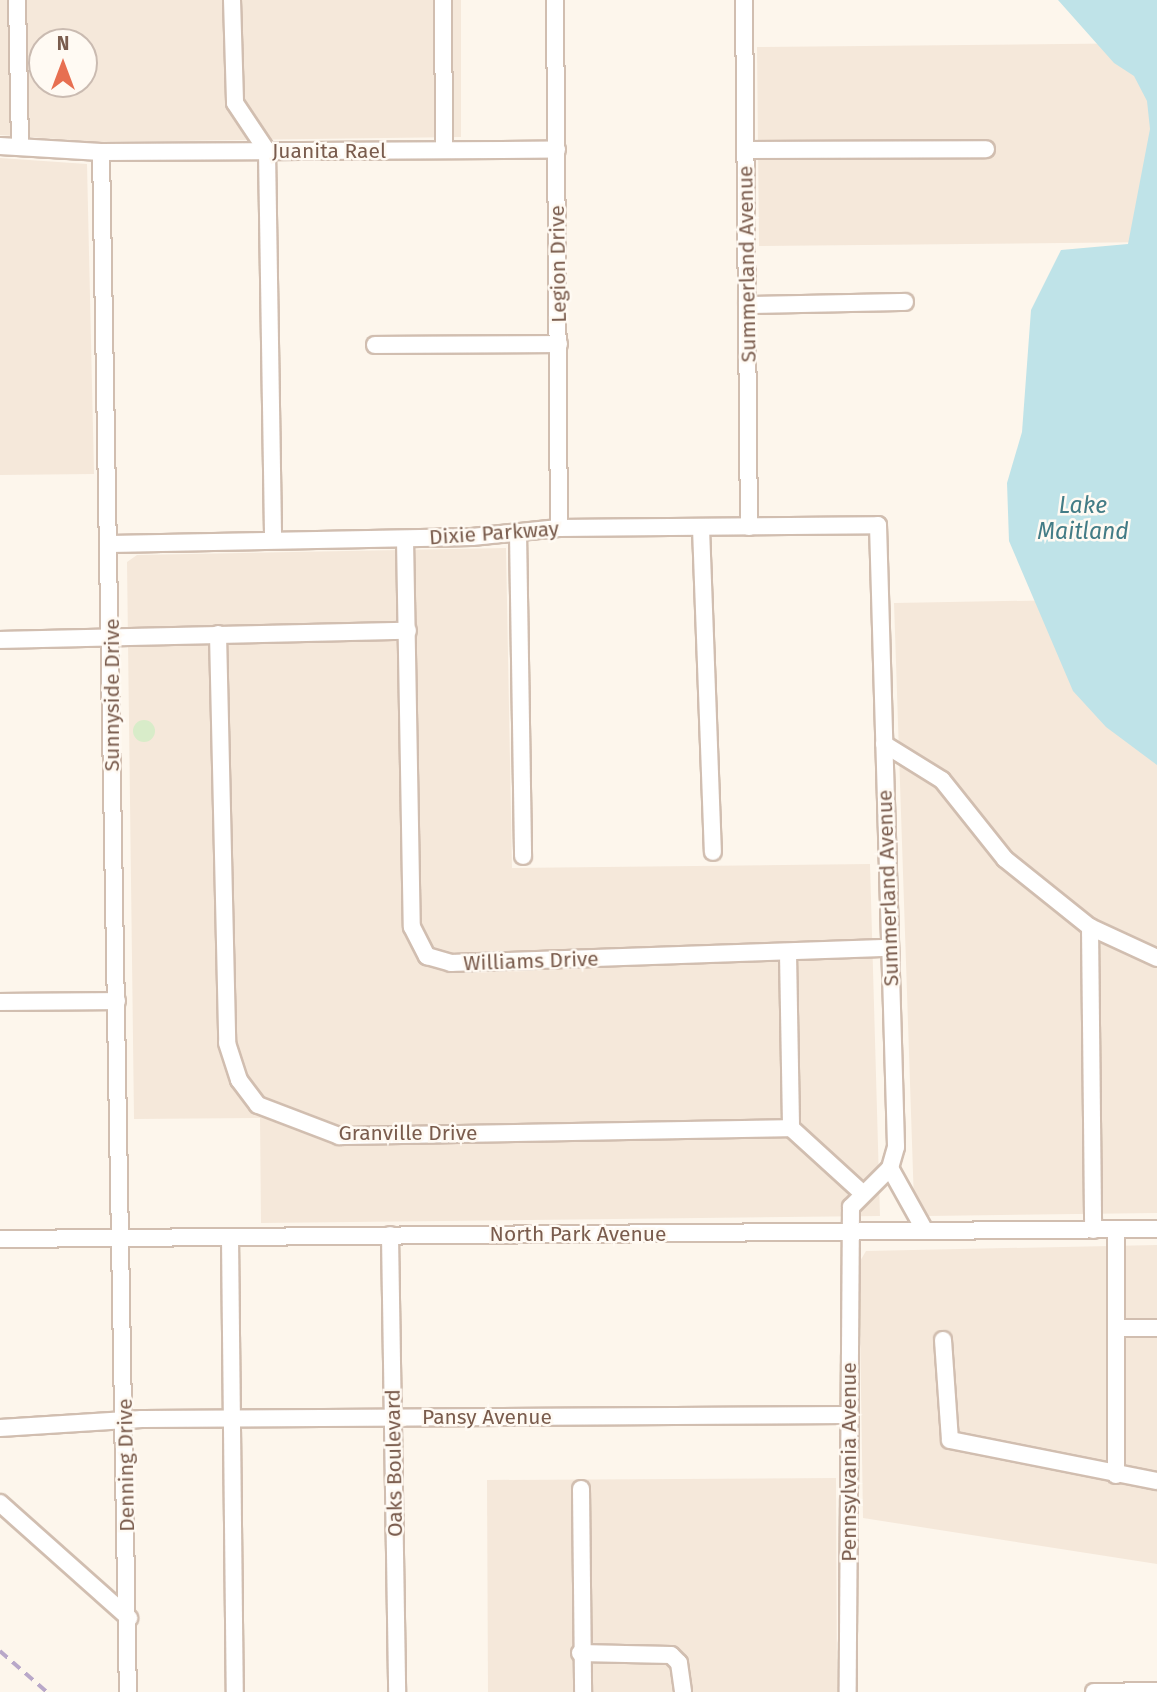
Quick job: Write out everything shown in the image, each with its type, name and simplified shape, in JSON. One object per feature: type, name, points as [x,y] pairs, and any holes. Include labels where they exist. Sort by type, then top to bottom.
[{"type":"street","points":[[17,0],[20,147]]},
{"type":"street","points":[[232,0],[235,103],[267,150],[273,540]]},
{"type":"street","points":[[443,0],[444,150]]},
{"type":"street","name":"Legion Drive","points":[[555,0],[559,528]]},
{"type":"street","name":"Summerland Avenue","points":[[744,0],[749,527]]},
{"type":"street","name":"Juanita Rael","points":[[0,146],[101,152],[557,150]]},
{"type":"street","points":[[745,150],[986,149]]},
{"type":"street","name":"Sunnyside Drive","points":[[101,152],[121,1238]]},
{"type":"street","points":[[747,305],[905,302]]},
{"type":"street","points":[[375,345],[559,344]]},
{"type":"street","name":"Summerland Avenue","points":[[878,525],[896,1147],[890,1168]]},
{"type":"street","name":"Dixie Parkway","points":[[110,544],[405,539],[559,528],[878,525]]},
{"type":"street","points":[[701,528],[713,852]]},
{"type":"street","points":[[518,532],[523,856]]},
{"type":"street","name":"Williams Drive","points":[[405,539],[412,927],[427,956],[451,963],[890,948]]},
{"type":"street","points":[[0,640],[408,631]]},
{"type":"street","name":"Granville Drive","points":[[218,634],[227,1043],[239,1080],[258,1105],[339,1136],[791,1128]]},
{"type":"street","points":[[884,744],[942,780],[1005,859],[1090,927],[1157,958]]},
{"type":"street","points":[[1090,927],[1093,1230]]},
{"type":"street","points":[[788,953],[791,1128],[860,1191]]},
{"type":"street","points":[[0,1002],[117,1001]]},
{"type":"street","points":[[850,1232],[851,1208],[860,1191],[890,1168],[925,1231]]},
{"type":"street","points":[[1116,1229],[1116,1475]]},
{"type":"street","name":"North Park Avenue","points":[[0,1239],[1157,1229]]},
{"type":"street","name":"Pennsylvania Avenue","points":[[848,1692],[850,1232]]},
{"type":"street","name":"Oaks Boulevard","points":[[390,1235],[397,1692]]},
{"type":"street","points":[[230,1237],[235,1692]]},
{"type":"street","name":"Denning Drive","points":[[121,1238],[129,1618],[128,1692]]},
{"type":"street","points":[[1117,1328],[1157,1328]]},
{"type":"street","points":[[943,1340],[950,1440],[1157,1481]]},
{"type":"street","name":"Pansy Avenue","points":[[0,1428],[232,1419],[848,1415]]},
{"type":"street","points":[[580,1489],[580,1653],[583,1692]]},
{"type":"street","points":[[0,1503],[129,1618]]},
{"type":"street","points":[[580,1653],[671,1656],[679,1664],[683,1692]]},
{"type":"street","points":[[1094,1692],[1157,1691]]},
{"type":"shaded area","points":[[0,0],[461,0],[461,137],[100,142],[0,135]]},
{"type":"shaded area","points":[[1157,43],[1157,242],[759,246],[757,47]]},
{"type":"shaded area","points":[[0,158],[87,164],[94,474],[0,475]]},
{"type":"shaded area","points":[[1157,502],[1157,1213],[928,1216],[914,1203],[894,603],[1067,600]]},
{"type":"shaded area","points":[[506,548],[512,868],[870,864],[880,1216],[261,1223],[260,1118],[134,1119],[127,562],[137,555]]},
{"type":"shaded area","points":[[1157,1245],[1157,1564],[863,1518],[859,1263],[866,1251]]},
{"type":"shaded area","points":[[836,1478],[837,1692],[488,1692],[487,1480]]},
{"type":"green space","points":[[144,720],[154,727],[155,731],[148,741],[144,742],[134,735],[133,731],[140,721]]},
{"type":"water","name":"Lake Maitland","points":[[1058,0],[1157,0],[1157,765],[1106,727],[1073,691],[1009,541],[1007,483],[1022,432],[1031,310],[1061,250],[1128,244],[1150,129],[1147,101],[1134,76],[1114,63]]},
{"type":"railway","points":[[0,1651],[47,1692]]}]
